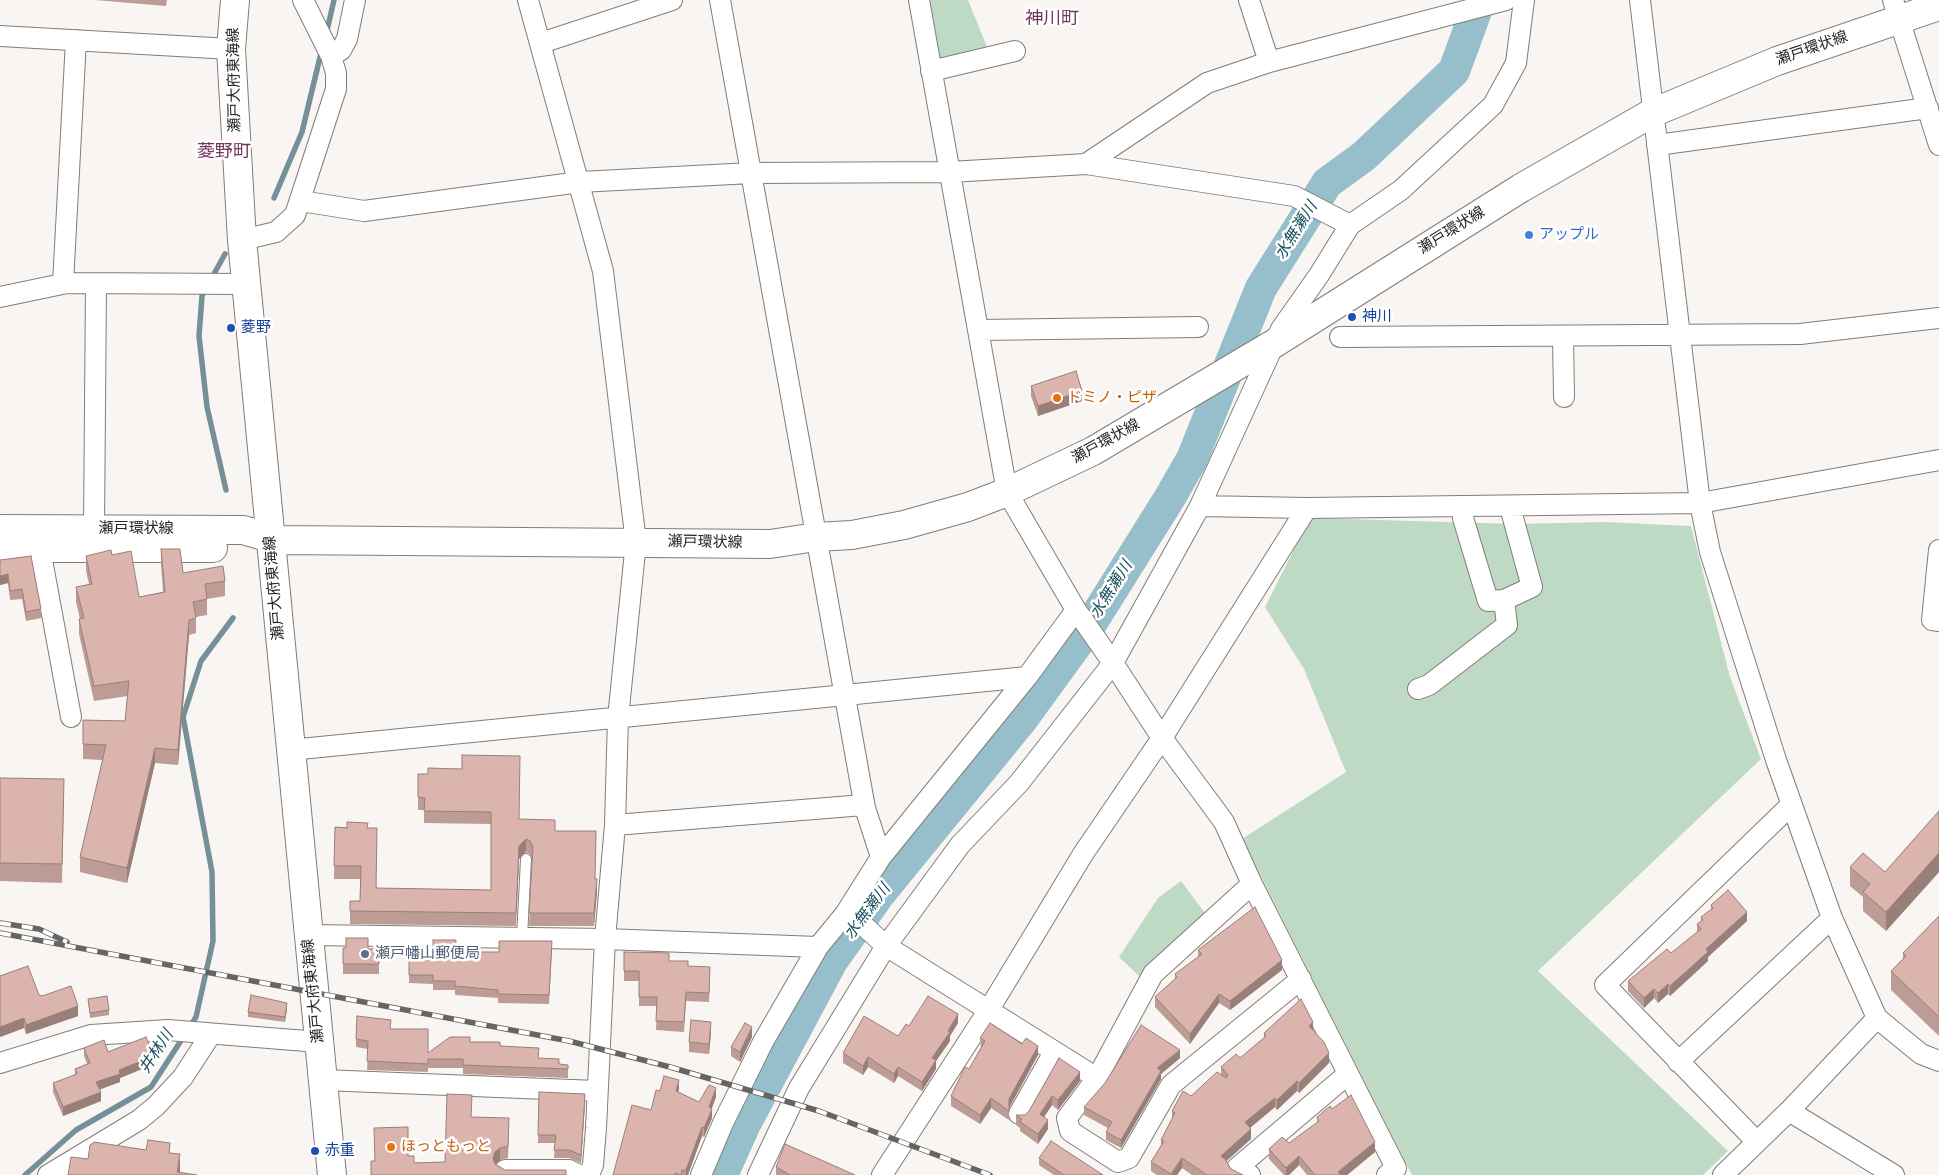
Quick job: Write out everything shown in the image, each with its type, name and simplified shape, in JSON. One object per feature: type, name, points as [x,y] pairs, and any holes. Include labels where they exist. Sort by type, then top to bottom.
[{"type":"main road","name":"瀬戸大府東海線","points":[[235,0],[231,49],[242,240],[238,284],[271,540],[332,1175]]},
{"type":"main road","name":"瀬戸環状線","points":[[0,548],[236,548],[271,540],[359,539],[478,543],[636,542],[770,544],[816,537],[852,535],[904,525],[968,507],[1007,492],[1093,451],[1264,349],[1521,188],[1652,113],[1896,9],[1939,6]]},
{"type":"main road","name":"瀬戸環状線","points":[[0,529],[243,530],[271,540]]},
{"type":"street","points":[[242,240],[276,232],[296,214],[336,89],[336,73],[331,56],[303,0]]},
{"type":"street","points":[[331,56],[341,50],[347,40],[355,0]]},
{"type":"street","points":[[528,0],[580,182],[603,271],[636,542],[618,718],[615,824],[605,939],[596,1128],[593,1164],[589,1175]]},
{"type":"street","points":[[541,43],[672,0]]},
{"type":"street","points":[[720,0],[864,805],[880,857]]},
{"type":"street","points":[[919,0],[1007,492],[1076,610],[1114,662],[1162,738],[1224,822],[1252,884],[1396,1168],[1387,1175]]},
{"type":"street","points":[[1249,0],[1268,62]]},
{"type":"street","points":[[1086,164],[1207,83],[1268,62],[1459,8],[1506,0]]},
{"type":"street","points":[[758,1175],[798,1088],[886,946],[960,845],[1018,783],[1114,662],[1200,506],[1264,349],[1350,225],[1401,190],[1493,105],[1516,64],[1524,0]]},
{"type":"street","points":[[1640,0],[1700,503],[1710,552],[1791,805],[1832,918],[1878,1018],[1921,1054],[1939,1061]]},
{"type":"street","points":[[1896,9],[1939,145]]},
{"type":"street","points":[[0,36],[231,49]]},
{"type":"street","points":[[63,284],[76,40]]},
{"type":"street","points":[[931,71],[1015,52]]},
{"type":"street","points":[[1657,145],[1928,108]]},
{"type":"street","points":[[301,201],[364,211],[580,182],[751,174],[950,172],[1086,164],[1294,196],[1350,225]]},
{"type":"street","points":[[94,529],[96,283]]},
{"type":"street","points":[[0,297],[63,284],[238,284]]},
{"type":"street","points":[[1340,337],[1800,334],[1939,318]]},
{"type":"street","points":[[979,330],[1198,327]]},
{"type":"street","points":[[1563,336],[1564,397]]},
{"type":"street","points":[[1200,506],[1307,508],[1510,507],[1700,503],[1939,460]]},
{"type":"street","points":[[1464,507],[1463,518],[1488,601],[1504,600],[1532,587],[1510,507]]},
{"type":"street","points":[[882,1175],[988,1011],[1083,854],[1162,738],[1307,508]]},
{"type":"street","points":[[40,549],[72,717]]},
{"type":"street","points":[[1939,550],[1932,620],[1939,621]]},
{"type":"street","points":[[1418,689],[1429,685],[1507,625],[1504,600]]},
{"type":"street","points":[[701,1175],[723,1123],[763,1042],[818,947],[845,914],[880,857],[1027,677],[1076,610]]},
{"type":"street","points":[[290,750],[1027,677]]},
{"type":"street","points":[[615,824],[864,805]]},
{"type":"street","points":[[1756,1141],[1605,985],[1791,805]]},
{"type":"street","points":[[1252,884],[1154,974],[1097,1078],[1067,1118],[1070,1131],[1118,1162],[1129,1158],[1171,1085],[1301,979]]},
{"type":"street","points":[[845,914],[863,926],[886,946],[1097,1078]]},
{"type":"street","points":[[1678,1062],[1832,918]]},
{"type":"street","points":[[309,935],[605,939],[818,947]]},
{"type":"street","points":[[1723,1175],[1789,1111],[1878,1018]]},
{"type":"street","points":[[0,1063],[91,1035],[168,1030],[320,1042]]},
{"type":"street","points":[[48,1175],[138,1120],[156,1106],[183,1077],[211,1034]]},
{"type":"street","points":[[1019,1114],[1054,1052]]},
{"type":"street","points":[[1250,1175],[1236,1168],[1348,1074]]},
{"type":"street","points":[[323,1080],[597,1091]]},
{"type":"street","points":[[1789,1111],[1894,1175]]},
{"type":"street","points":[[505,1170],[569,1170],[579,1175]]},
{"type":"lane","points":[[522,938],[526,859]]},
{"type":"green space","points":[[924,0],[968,0],[989,52],[938,64]]},
{"type":"green space","points":[[1310,518],[1516,524],[1604,522],[1691,526],[1730,677],[1761,759],[1538,971],[1728,1151],[1703,1175],[1412,1175],[1242,839],[1346,772],[1304,669],[1265,607]]},
{"type":"green space","points":[[1181,881],[1208,917],[1139,976],[1119,957],[1158,898]]},
{"type":"building","points":[[1076,371],[1082,391],[1038,406],[1031,386]]},
{"type":"building","points":[[161,549],[180,549],[183,573],[223,566],[225,581],[205,584],[207,599],[193,602],[196,618],[189,620],[178,750],[155,748],[127,868],[80,857],[106,745],[83,744],[83,720],[125,721],[129,681],[94,686],[79,619],[84,618],[76,587],[92,584],[86,556],[111,550],[112,555],[131,551],[139,597],[165,592]]},
{"type":"building","points":[[31,556],[41,609],[26,612],[22,589],[10,591],[8,574],[0,576],[0,560]]},
{"type":"building","points":[[462,755],[520,756],[519,819],[555,820],[555,831],[596,831],[595,879],[597,879],[594,913],[529,913],[533,847],[530,841],[526,839],[519,846],[516,913],[350,911],[350,901],[360,901],[361,866],[334,866],[335,827],[347,828],[347,822],[368,823],[367,828],[377,828],[376,888],[491,890],[491,812],[424,811],[425,798],[418,797],[418,774],[428,774],[428,768],[462,769]]},
{"type":"building","points":[[0,778],[64,779],[62,864],[0,863]]},
{"type":"building","points":[[1939,811],[1939,853],[1886,912],[1863,892],[1870,884],[1850,867],[1863,853],[1885,872]]},
{"type":"building","points":[[1728,890],[1747,912],[1706,949],[1708,952],[1670,986],[1668,984],[1658,993],[1654,989],[1644,998],[1628,981],[1667,949],[1671,953],[1701,929],[1697,924],[1703,920],[1701,917],[1713,908],[1711,905]]},
{"type":"building","points":[[1255,907],[1282,960],[1230,1001],[1219,994],[1190,1034],[1155,997],[1177,977],[1175,974],[1202,954],[1198,950]]},
{"type":"building","points":[[1939,916],[1939,1017],[1891,971],[1906,956],[1903,953]]},
{"type":"building","points":[[346,938],[368,938],[368,949],[379,949],[379,964],[343,964],[343,948],[346,948]]},
{"type":"building","points":[[433,940],[456,940],[455,952],[499,952],[499,941],[552,941],[549,995],[498,994],[498,990],[455,986],[455,981],[433,981],[433,975],[409,975],[409,950],[433,951]]},
{"type":"building","points":[[624,952],[669,953],[669,961],[688,961],[688,966],[710,967],[709,993],[686,992],[684,1022],[656,1021],[657,997],[639,997],[639,971],[624,971]]},
{"type":"building","points":[[28,966],[39,995],[42,996],[71,986],[78,1006],[26,1025],[24,1018],[0,1027],[0,976]]},
{"type":"building","points":[[251,995],[287,1003],[285,1017],[248,1012]]},
{"type":"building","points":[[107,996],[109,1010],[90,1013],[88,999]]},
{"type":"building","points":[[928,996],[958,1014],[948,1031],[950,1032],[932,1058],[936,1060],[922,1082],[898,1067],[894,1074],[868,1057],[863,1066],[843,1053],[864,1016],[898,1036],[906,1024],[909,1026]]},
{"type":"building","points":[[1301,999],[1313,1022],[1309,1026],[1324,1042],[1329,1053],[1299,1083],[1297,1081],[1277,1100],[1275,1098],[1245,1122],[1251,1129],[1221,1156],[1231,1169],[1243,1175],[1207,1175],[1182,1158],[1171,1174],[1151,1162],[1164,1141],[1161,1140],[1175,1113],[1172,1111],[1183,1091],[1191,1096],[1217,1072],[1226,1078],[1228,1075],[1221,1067],[1236,1054],[1240,1058],[1266,1036],[1264,1033]]},
{"type":"building","points":[[357,1016],[391,1020],[390,1029],[428,1029],[428,1053],[450,1037],[470,1037],[470,1042],[500,1042],[500,1046],[539,1048],[538,1058],[559,1059],[559,1064],[568,1065],[568,1069],[463,1065],[463,1059],[428,1059],[428,1064],[367,1061],[368,1041],[356,1039]]},
{"type":"building","points":[[691,1020],[711,1022],[709,1044],[689,1042]]},
{"type":"building","points":[[745,1023],[752,1027],[740,1052],[731,1047]]},
{"type":"building","points":[[990,1023],[1022,1044],[1026,1038],[1038,1046],[1009,1099],[1009,1111],[991,1098],[980,1115],[951,1096],[965,1067],[969,1069],[985,1041],[980,1038]]},
{"type":"building","points":[[1141,1025],[1180,1050],[1157,1068],[1161,1071],[1121,1140],[1106,1132],[1112,1122],[1084,1107],[1105,1083]]},
{"type":"building","points":[[146,1037],[154,1056],[119,1070],[120,1074],[96,1082],[101,1092],[63,1107],[53,1083],[77,1074],[75,1069],[90,1063],[84,1048],[104,1040],[108,1052]]},
{"type":"building","points":[[1059,1058],[1080,1072],[1058,1100],[1052,1096],[1040,1114],[1048,1120],[1038,1134],[1020,1122],[1022,1119],[1016,1115],[1025,1115],[1029,1111]]},
{"type":"building","points":[[664,1076],[679,1080],[676,1091],[699,1102],[709,1085],[716,1088],[709,1107],[712,1109],[704,1128],[702,1127],[686,1170],[682,1170],[681,1175],[675,1173],[674,1175],[613,1175],[632,1105],[651,1110],[656,1090],[660,1091]]},
{"type":"building","points":[[539,1092],[585,1094],[581,1155],[569,1150],[554,1150],[556,1135],[538,1135]]},
{"type":"building","points":[[447,1094],[472,1095],[471,1117],[509,1118],[508,1146],[500,1148],[495,1152],[493,1158],[495,1164],[505,1170],[566,1170],[566,1175],[371,1175],[371,1161],[375,1161],[374,1128],[408,1127],[408,1156],[414,1156],[414,1163],[445,1162]]},
{"type":"building","points":[[1351,1095],[1375,1142],[1338,1172],[1341,1175],[1315,1175],[1299,1156],[1286,1168],[1269,1149],[1282,1137],[1289,1143],[1319,1121],[1317,1117],[1330,1106],[1332,1109]]},
{"type":"building","points":[[148,1140],[170,1143],[169,1153],[180,1154],[177,1172],[197,1175],[68,1175],[71,1157],[88,1159],[90,1145],[94,1142],[146,1150]]},
{"type":"building","points":[[1051,1141],[1103,1175],[1064,1175],[1039,1158]]},
{"type":"building","points":[[785,1144],[855,1175],[790,1175],[776,1167]]},
{"type":"waterway","points":[[326,35],[334,0]]},
{"type":"waterway","name":"水無瀬川","points":[[722,1175],[745,1124],[832,961],[878,896],[1020,722],[1087,630],[1169,499],[1192,459],[1261,288],[1327,183],[1364,156],[1454,71],[1480,0]]},
{"type":"waterway","points":[[274,198],[302,132],[322,49]]},
{"type":"waterway","points":[[210,281],[225,254]]},
{"type":"waterway","points":[[205,289],[202,296],[199,336],[207,407],[226,490]]},
{"type":"waterway","points":[[189,1028],[196,1017],[213,941],[212,872],[183,717],[201,661],[233,618]]},
{"type":"waterway","name":"井林川","points":[[25,1175],[76,1130],[151,1087],[184,1036]]},
{"type":"railway","points":[[0,923],[39,929],[67,942]]},
{"type":"railway","points":[[0,933],[569,1041],[670,1067],[819,1111],[990,1175]]},
{"type":"place","name":"アップル","points":[[1529,235]]},
{"type":"place","name":"神川","points":[[1352,317]]},
{"type":"place","name":"菱野","points":[[231,328]]},
{"type":"place","name":"ドミノ・ピザ","points":[[1057,398]]},
{"type":"place","name":"瀬戸幡山郵便局","points":[[365,954]]},
{"type":"place","name":"ほっともっと","points":[[391,1147]]},
{"type":"place","name":"赤重","points":[[315,1151]]},
{"type":"district","name":"神川町","points":[[1052,20]]},
{"type":"district","name":"菱野町","points":[[224,153]]}]
